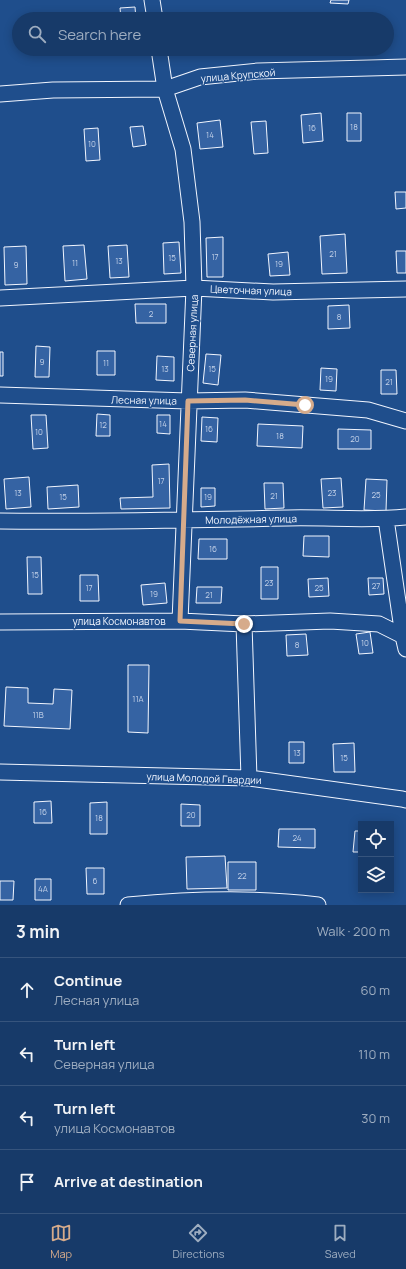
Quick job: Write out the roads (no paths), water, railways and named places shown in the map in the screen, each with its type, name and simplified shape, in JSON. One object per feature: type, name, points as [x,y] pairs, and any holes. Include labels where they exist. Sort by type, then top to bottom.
[{"type":"street","points":[[152,0],[154,12]]},
{"type":"street","name":"Северная улица","points":[[160,56],[165,89],[183,149],[192,222],[194,288],[188,401],[180,621]]},
{"type":"street","name":"улица Крупской","points":[[0,94],[53,90],[165,89],[200,77],[258,71],[406,67]]},
{"type":"street","name":"Цветочная улица","points":[[0,298],[194,288],[273,292],[406,289]]},
{"type":"street","name":"Лесная улица","points":[[0,396],[188,401],[245,400],[368,410],[406,421]]},
{"type":"street","name":"Молодёжная улица","points":[[0,521],[291,518],[386,519],[406,517]]},
{"type":"street","points":[[386,519],[404,643]]},
{"type":"street","name":"улица Космонавтов","points":[[0,622],[180,621],[244,624],[330,621],[379,624],[404,643]]},
{"type":"street","points":[[244,624],[250,778]]},
{"type":"street","name":"улица Молодой Гвардии","points":[[0,772],[250,778],[406,800]]},
{"type":"street","points":[[128,905],[219,899],[318,905]]}]
